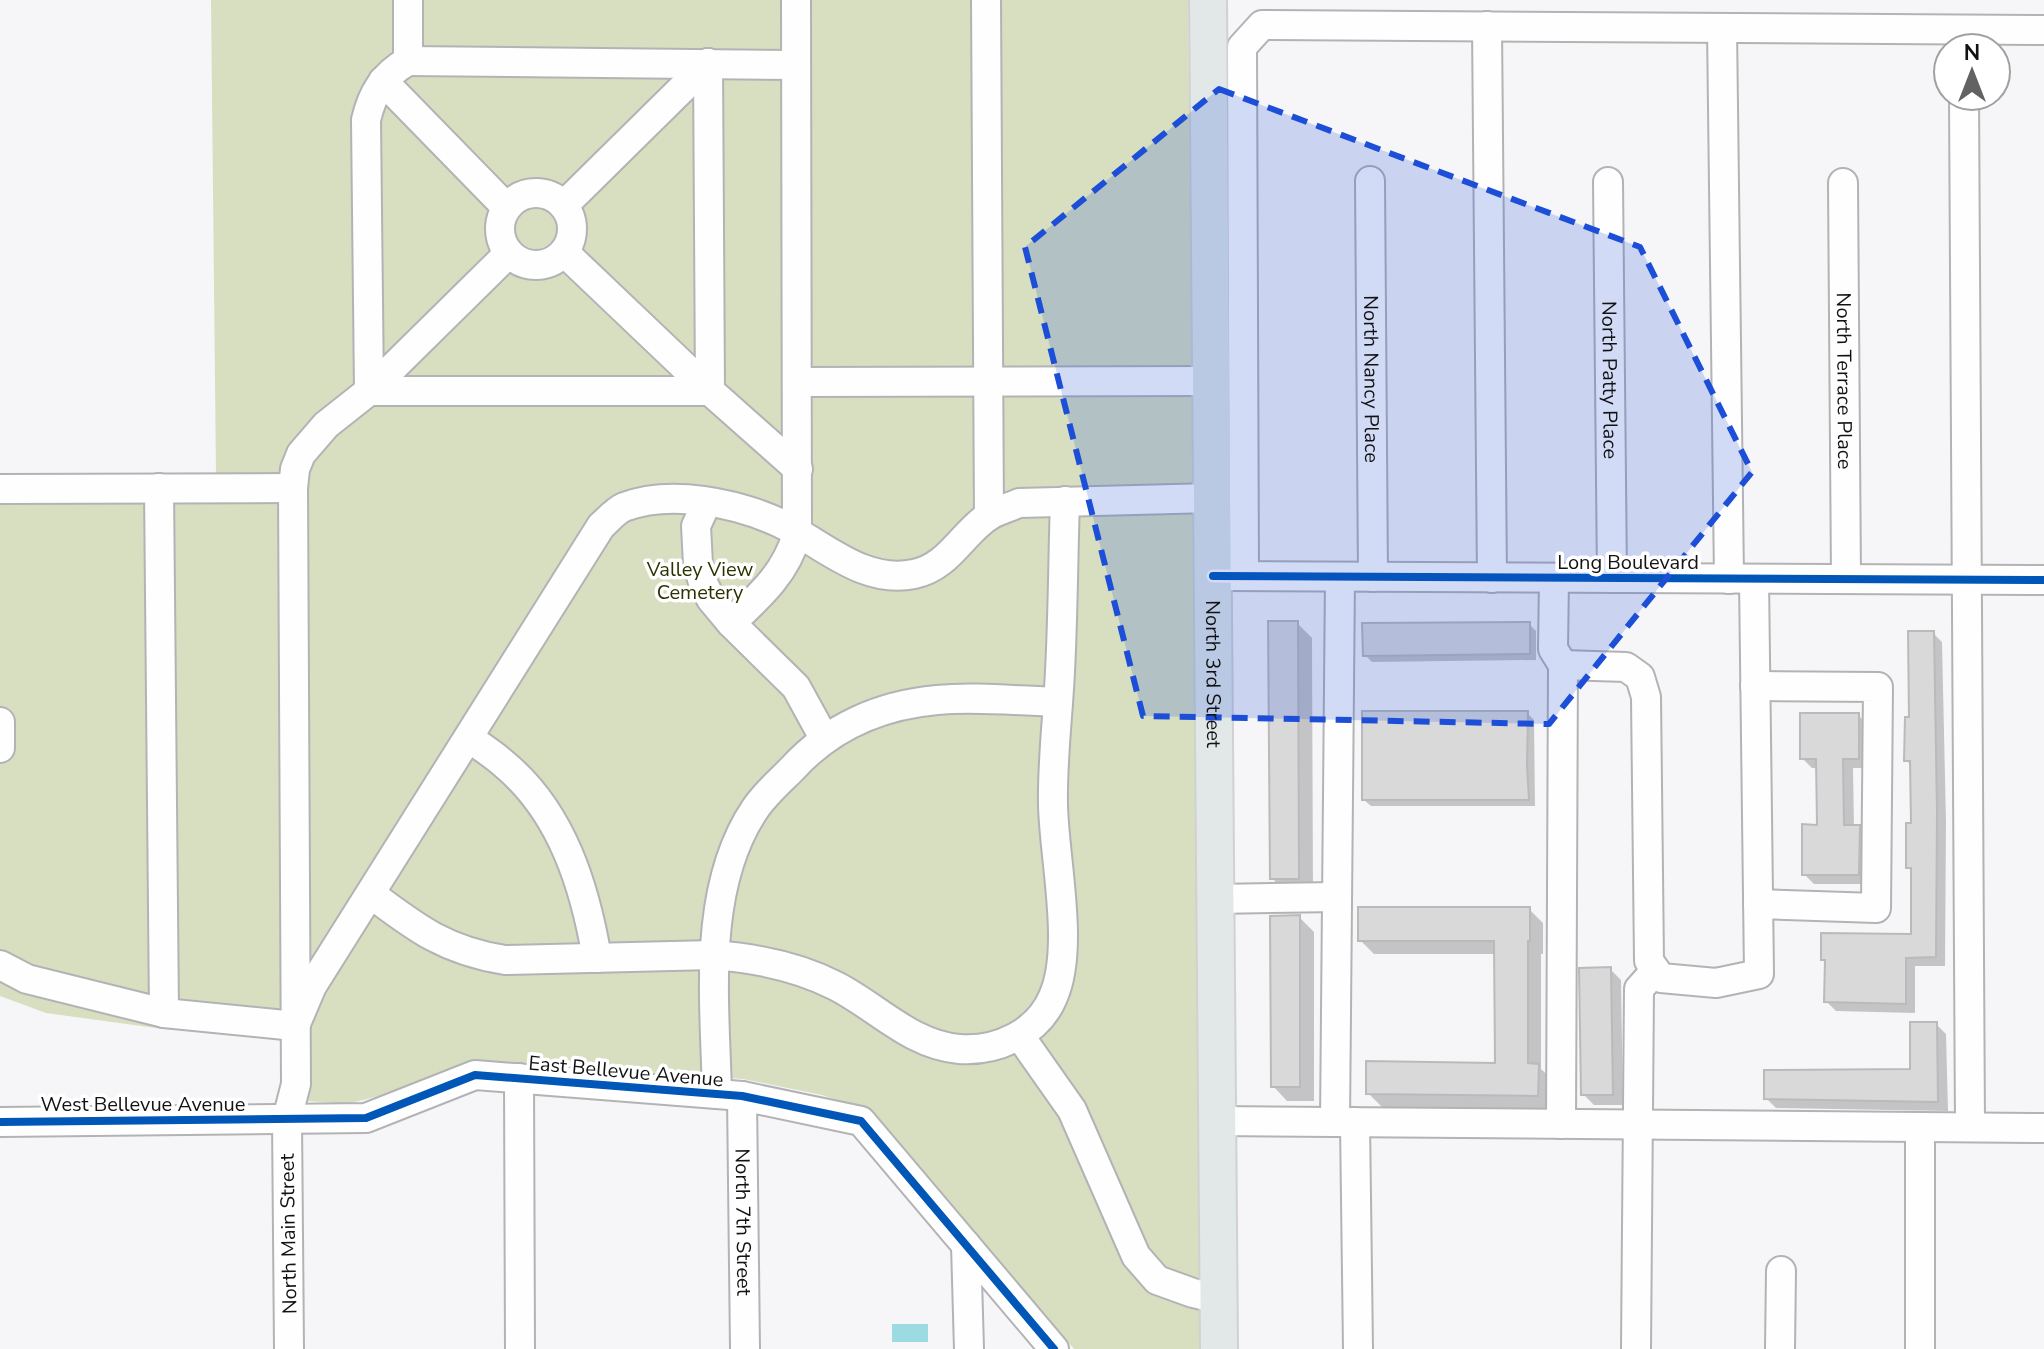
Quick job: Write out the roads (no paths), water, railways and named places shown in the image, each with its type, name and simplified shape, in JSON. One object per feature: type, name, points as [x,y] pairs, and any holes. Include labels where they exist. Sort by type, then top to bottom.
[{"type":"main road","name":"North 3rd Street","points":[[1208,0],[1212,498],[1228,576],[1215,899],[1219,1349]]},
{"type":"street","points":[[408,0],[408,61]]},
{"type":"street","points":[[731,623],[778,578],[791,556],[797,534],[796,0]]},
{"type":"street","points":[[986,0],[989,516]]},
{"type":"street","points":[[1228,576],[1242,47],[1262,25],[1722,28],[1932,38]]},
{"type":"street","points":[[1487,26],[1492,578]]},
{"type":"street","points":[[1563,665],[1626,667],[1640,677],[1646,697],[1649,961],[1655,971],[1661,978],[1716,983],[1759,974],[1755,686],[1741,579],[1722,28]]},
{"type":"street","points":[[2012,34],[2044,30]]},
{"type":"street","points":[[710,391],[369,391],[366,120],[371,99],[395,68],[408,61],[796,65]]},
{"type":"street","points":[[564,205],[708,63]]},
{"type":"street","points":[[708,63],[710,391]]},
{"type":"street","points":[[383,81],[506,207]]},
{"type":"street","points":[[1964,112],[1970,1127]]},
{"type":"street","name":"North Nancy Place","points":[[1370,181],[1373,577]]},
{"type":"street","name":"North Patty Place","points":[[1608,182],[1612,578]]},
{"type":"street","name":"North Terrace Place","points":[[1843,183],[1846,579]]},
{"type":"street","points":[[535,192],[546,193],[564,205],[573,229],[564,252],[545,264],[534,265],[523,263],[509,253],[499,228],[506,207],[514,199],[535,192]]},
{"type":"street","points":[[564,252],[710,391],[798,469]]},
{"type":"street","name":"North Main Street","points":[[289,1349],[287,1119],[296,1084],[295,469],[301,454],[326,425],[369,391],[509,253]]},
{"type":"street","points":[[799,382],[1211,381]]},
{"type":"street","points":[[159,488],[164,1013]]},
{"type":"street","points":[[0,489],[293,488]]},
{"type":"street","points":[[0,965],[27,979],[164,1013],[295,1026],[312,986],[601,526],[621,508],[648,500],[707,502],[749,511],[783,524],[845,561],[879,575],[915,574],[943,561],[989,516],[1019,503],[1212,498]]},
{"type":"street","points":[[371,894],[445,944],[472,955],[505,960],[744,957],[834,985],[928,1043],[958,1049],[981,1049],[1020,1036],[1042,1017],[1054,996],[1062,969],[1053,803],[1065,501]]},
{"type":"street","points":[[707,502],[696,526],[698,564],[703,583],[711,599],[731,623],[796,687],[824,738]]},
{"type":"street","name":"Long Boulevard","points":[[1228,576],[2044,580]]},
{"type":"street","points":[[1340,577],[1337,897],[1345,1122],[1358,1349]]},
{"type":"street","points":[[1554,578],[1553,649],[1563,665],[1561,1124]]},
{"type":"street","points":[[1755,686],[1878,687],[1876,908],[1758,904]]},
{"type":"street","name":"North 7th Street","points":[[745,1349],[730,1095],[713,955],[718,908],[740,837],[756,808],[800,760],[824,738],[855,721],[892,707],[937,700],[1058,702]]},
{"type":"street","points":[[0,722],[0,748]]},
{"type":"street","points":[[469,738],[505,764],[530,791],[551,821],[580,880],[597,958]]},
{"type":"street","points":[[1215,899],[1337,897]]},
{"type":"street","points":[[1636,1349],[1639,989],[1655,971]]},
{"type":"street","points":[[1020,1036],[1072,1110],[1136,1256],[1157,1280],[1218,1299]]},
{"type":"street","name":"East Bellevue Avenue","points":[[287,1119],[366,1118],[475,1075],[730,1095],[861,1121],[1054,1349]]},
{"type":"street","points":[[519,1078],[520,1349]]},
{"type":"street","name":"West Bellevue Avenue","points":[[0,1122],[287,1119]]},
{"type":"street","points":[[1217,1121],[2044,1128]]},
{"type":"street","points":[[1920,1127],[1920,1349]]},
{"type":"street","points":[[966,1245],[969,1349]]},
{"type":"street","points":[[1780,1349],[1781,1271]]},
{"type":"water","points":[[892,1324],[928,1324],[928,1342],[892,1342]]},
{"type":"park label","name":"Valley View Cemetery","points":[[700,580]]}]
